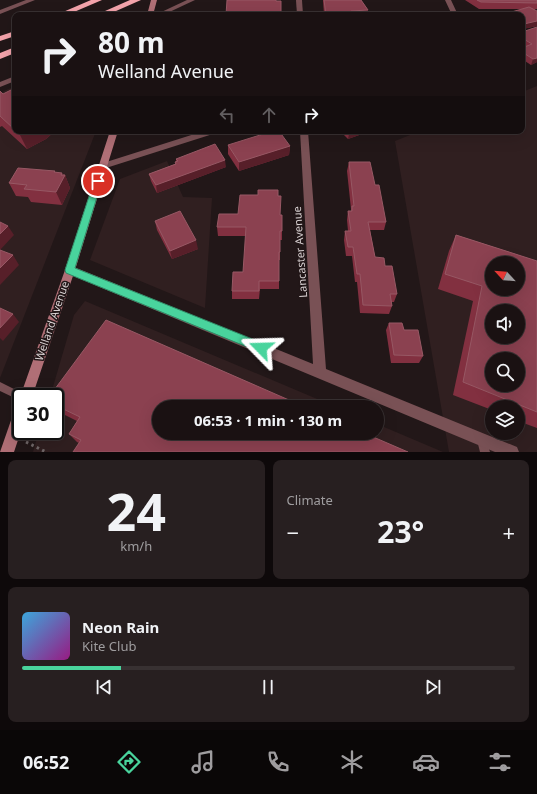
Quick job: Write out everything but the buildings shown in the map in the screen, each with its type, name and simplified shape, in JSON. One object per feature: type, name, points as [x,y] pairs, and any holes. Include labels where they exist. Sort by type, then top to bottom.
[{"type":"highway","points":[[68,12],[98,0]]},
{"type":"highway","points":[[107,12],[134,1]]},
{"type":"highway","points":[[0,39],[12,34]]},
{"type":"highway","points":[[0,56],[12,51]]},
{"type":"main road","points":[[151,12],[154,0]]},
{"type":"main road","name":"Welland Avenue","points":[[29,388],[70,270],[113,134]]},
{"type":"main road","points":[[7,452],[12,439]]},
{"type":"street","points":[[0,12],[32,0]]},
{"type":"street","points":[[165,12],[192,0]]},
{"type":"street","points":[[299,0],[300,12]]},
{"type":"street","points":[[448,0],[453,12]]},
{"type":"street","points":[[0,85],[12,79]]},
{"type":"street","points":[[103,166],[204,134]]},
{"type":"street","name":"Lancaster Avenue","points":[[304,134],[320,372]]},
{"type":"street","points":[[70,270],[320,372],[484,446],[512,452]]},
{"type":"lane","points":[[0,386],[12,392]]},
{"type":"path","points":[[21,440],[46,452]]},
{"type":"shaded area","points":[[537,86],[537,452],[449,452],[395,141],[412,134],[525,134],[525,91]]},
{"type":"shaded area","points":[[12,87],[12,134],[95,134],[0,378],[0,93]]},
{"type":"shaded area","points":[[167,161],[183,197],[212,198],[205,308],[90,260],[120,179]]},
{"type":"shaded area","points":[[85,301],[319,400],[152,400],[152,440],[384,440],[384,427],[443,452],[33,452],[36,440],[64,440],[64,388],[53,388],[74,315]]},
{"type":"route","points":[[98,181],[70,270],[261,348]]}]
